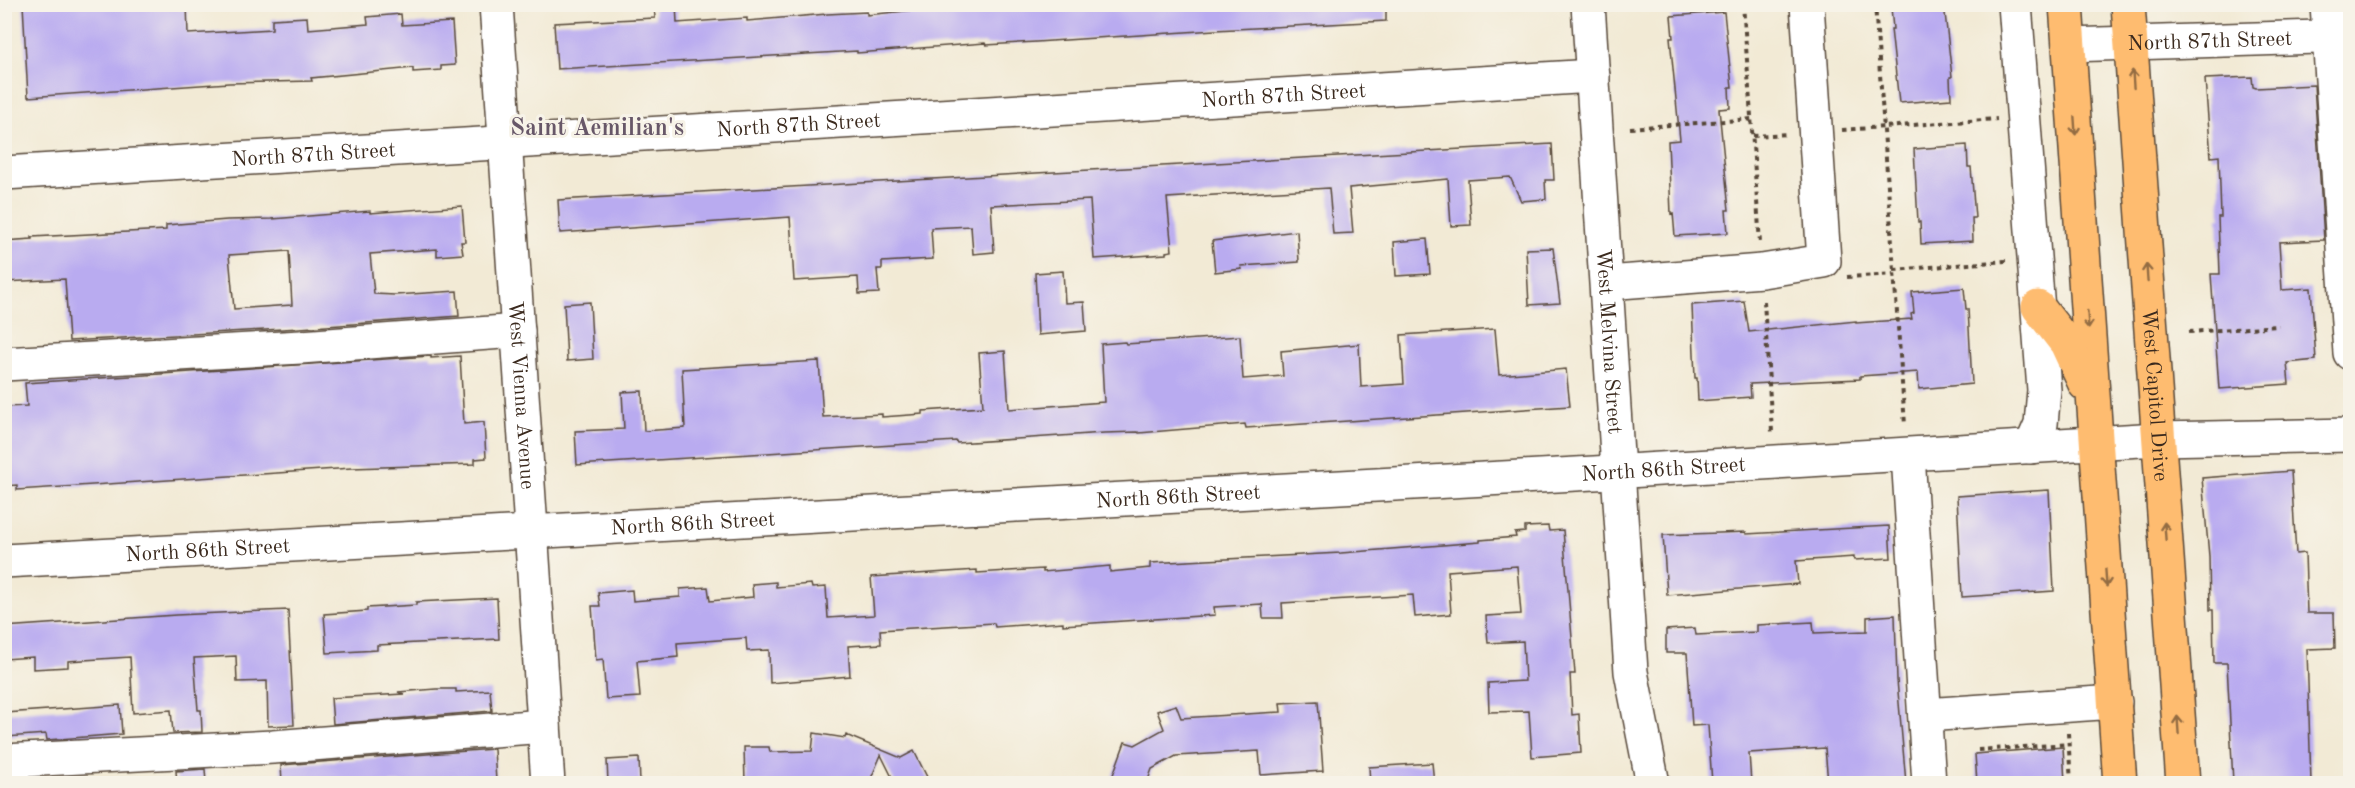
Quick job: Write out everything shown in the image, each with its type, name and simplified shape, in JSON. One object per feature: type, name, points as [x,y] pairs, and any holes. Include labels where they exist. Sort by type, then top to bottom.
[{"type":"main road","points":[[2066,4],[2120,783]]},
{"type":"main road","name":"West Capitol Drive","points":[[2128,4],[2182,783]]},
{"type":"main road","points":[[2038,307],[2066,343],[2094,404]]},
{"type":"street","name":"West Vienna Avenue","points":[[496,4],[548,783]]},
{"type":"street","name":"West Melvina Street","points":[[1588,4],[1631,672],[1653,783]]},
{"type":"street","points":[[1607,283],[1762,271],[1824,261],[1807,4]]},
{"type":"street","points":[[2015,4],[2044,402],[2041,424],[2031,447]]},
{"type":"street","points":[[2327,4],[2340,36],[2350,353]]},
{"type":"street","name":"North 87th Street","points":[[2069,45],[2340,36]]},
{"type":"street","name":"North 87th Street","points":[[4,173],[1593,76]]},
{"type":"street","points":[[4,364],[301,347],[518,331]]},
{"type":"street","name":"North 86th Street","points":[[4,561],[1618,472],[1906,440],[2031,447],[2158,439],[2350,435]]},
{"type":"street","points":[[1906,440],[1929,783]]},
{"type":"street","points":[[1925,715],[2115,702]]},
{"type":"street","points":[[4,761],[273,747],[544,726]]},
{"type":"path","points":[[1743,4],[1772,432]]},
{"type":"path","points":[[1875,4],[1906,440]]},
{"type":"path","points":[[1630,128],[1752,119]]},
{"type":"path","points":[[1753,136],[2003,119]]},
{"type":"path","points":[[1894,270],[2012,261]]},
{"type":"path","points":[[2189,332],[2279,326]]},
{"type":"path","points":[[2067,722],[2071,783]]},
{"type":"path","points":[[1978,750],[2069,744]]},
{"type":"building","points":[[23,4],[187,4],[188,34],[272,29],[272,19],[307,17],[308,29],[368,24],[367,17],[401,14],[402,25],[452,22],[455,65],[441,66],[441,70],[413,72],[413,68],[311,78],[312,81],[229,83],[28,97]]},
{"type":"building","points":[[654,4],[676,4],[677,23],[747,18],[747,21],[867,12],[867,15],[914,10],[913,4],[947,4],[947,8],[991,4],[1386,4],[1386,21],[557,69],[554,23],[655,18]]},
{"type":"building","points":[[1944,4],[1952,77],[1950,77],[1951,99],[1899,103],[1891,29],[1893,29],[1891,7]]},
{"type":"building","points":[[1724,12],[1732,87],[1729,87],[1730,108],[1719,109],[1729,210],[1726,210],[1728,233],[1675,236],[1673,213],[1671,214],[1668,141],[1680,140],[1670,38],[1673,38],[1671,16]]},
{"type":"building","points":[[2252,77],[2253,87],[2256,88],[2314,85],[2324,240],[2279,242],[2282,290],[2311,288],[2316,360],[2287,363],[2289,384],[2219,389],[2211,274],[2220,274],[2219,156],[2211,157],[2205,79]]},
{"type":"building","points":[[1552,144],[1554,180],[1545,180],[1546,199],[1521,201],[1510,177],[1468,180],[1471,225],[1451,226],[1448,179],[1349,188],[1353,233],[1333,234],[1329,188],[1167,198],[1172,251],[1166,254],[1094,259],[1090,200],[991,205],[994,252],[973,254],[971,226],[931,228],[933,259],[882,262],[882,269],[877,269],[879,293],[859,294],[858,277],[794,281],[790,217],[560,233],[558,200]]},
{"type":"building","points":[[1967,145],[1975,218],[1972,218],[1973,241],[1921,244],[1914,149]]},
{"type":"building","points":[[462,206],[465,242],[461,242],[463,254],[437,256],[437,249],[370,254],[374,294],[457,291],[459,316],[300,328],[69,341],[65,279],[4,282],[4,241],[32,239],[32,237],[166,230],[166,225],[227,220],[272,219],[370,211],[370,213]],"holes":[[[289,251],[292,305],[234,309],[229,255]]]},
{"type":"building","points":[[1297,231],[1299,262],[1241,266],[1242,269],[1215,272],[1212,241]]},
{"type":"building","points":[[1427,239],[1430,274],[1396,276],[1394,242]]},
{"type":"building","points":[[1553,248],[1560,303],[1529,305],[1526,249]]},
{"type":"building","points":[[1063,271],[1065,303],[1084,302],[1086,331],[1038,335],[1035,273]]},
{"type":"building","points":[[1964,288],[1966,309],[1968,309],[1972,384],[1919,389],[1918,372],[1860,376],[1860,379],[1750,384],[1751,397],[1698,401],[1692,305],[1744,301],[1749,332],[1856,321],[1856,323],[1912,319],[1911,314],[1914,313],[1912,292]]},
{"type":"building","points":[[590,302],[593,359],[567,361],[564,304]]},
{"type":"building","points":[[1495,329],[1499,375],[1566,369],[1570,406],[1246,428],[1245,424],[1139,433],[1104,433],[957,443],[956,441],[577,465],[575,431],[624,429],[622,392],[642,391],[644,431],[685,428],[682,369],[819,361],[823,417],[882,414],[882,417],[923,414],[923,411],[983,407],[979,353],[1005,351],[1009,409],[1104,402],[1101,344],[1240,336],[1243,379],[1283,376],[1281,351],[1359,344],[1361,387],[1404,384],[1401,335]]},
{"type":"building","points":[[431,356],[431,358],[460,356],[464,424],[484,422],[486,458],[475,459],[475,464],[352,468],[17,490],[17,485],[4,486],[4,407],[27,406],[25,383]]},
{"type":"building","points":[[2291,471],[2296,554],[2305,553],[2307,613],[2334,613],[2335,648],[2307,649],[2311,783],[2233,783],[2227,663],[2214,663],[2213,610],[2210,610],[2209,556],[2202,478]]},
{"type":"building","points":[[2049,490],[2054,591],[1962,597],[1957,496]]},
{"type":"building","points":[[1548,526],[1549,531],[1563,530],[1575,674],[1570,674],[1572,715],[1579,714],[1581,753],[1532,757],[1529,711],[1489,712],[1488,683],[1525,681],[1523,641],[1488,643],[1486,616],[1521,614],[1517,566],[1448,571],[1451,614],[1415,617],[1413,595],[1282,603],[1283,618],[1263,618],[1262,604],[1214,607],[1215,615],[1063,625],[1063,622],[995,627],[994,623],[880,630],[881,644],[848,646],[850,676],[770,683],[769,650],[747,651],[746,638],[677,643],[678,657],[637,661],[640,697],[606,699],[603,659],[596,660],[592,606],[600,606],[598,593],[632,590],[633,601],[680,597],[680,589],[708,587],[710,601],[753,597],[752,584],[776,582],[776,587],[811,584],[812,588],[826,587],[828,618],[874,615],[871,577],[977,570],[977,573],[1043,569],[1043,572],[1110,566],[1110,572],[1150,568],[1150,563],[1341,553],[1480,542],[1480,540],[1516,537],[1515,533],[1525,532],[1525,527]]},
{"type":"building","points":[[1889,526],[1891,558],[1854,560],[1854,557],[1796,561],[1798,584],[1667,595],[1663,535],[1746,532],[1746,534]]},
{"type":"building","points":[[497,598],[499,639],[377,645],[377,650],[327,653],[324,614],[416,605],[416,602]]},
{"type":"building","points":[[288,610],[294,725],[268,726],[267,681],[237,682],[236,656],[194,658],[202,732],[173,733],[171,710],[133,713],[130,657],[68,661],[68,667],[33,669],[33,657],[4,659],[4,627]]},
{"type":"building","points":[[1895,615],[1897,680],[1906,783],[1828,783],[1825,748],[1749,753],[1751,783],[1712,783],[1708,725],[1692,726],[1687,653],[1666,653],[1666,630],[1695,628],[1696,635],[1757,632],[1757,625],[1813,622],[1814,633],[1867,631],[1867,617]]},
{"type":"building","points":[[456,689],[456,692],[490,690],[492,711],[333,724],[331,698],[404,694],[398,692]]},
{"type":"building","points":[[1318,701],[1323,771],[1261,775],[1259,751],[1176,756],[1152,769],[1147,783],[1110,783],[1125,742],[1135,745],[1164,729],[1157,711],[1176,705],[1181,718],[1281,712],[1280,703]]},
{"type":"building","points":[[120,705],[122,734],[47,740],[46,734],[6,737],[5,713]]},
{"type":"building","points":[[814,733],[845,738],[846,735],[901,758],[914,751],[930,783],[895,783],[881,755],[869,783],[745,783],[744,747],[769,747],[770,752],[812,751]]},
{"type":"building","points":[[2063,747],[2065,783],[1977,783],[1975,754]]},
{"type":"building","points":[[494,749],[496,781],[282,783],[281,765]]},
{"type":"building","points":[[639,758],[640,783],[608,783],[607,760]]},
{"type":"building","points":[[1432,763],[1434,783],[1370,783],[1369,767]]},
{"type":"building","points":[[205,769],[206,783],[177,783],[176,771]]},
{"type":"district","name":"Saint Aemilian's","points":[[597,127]]}]
